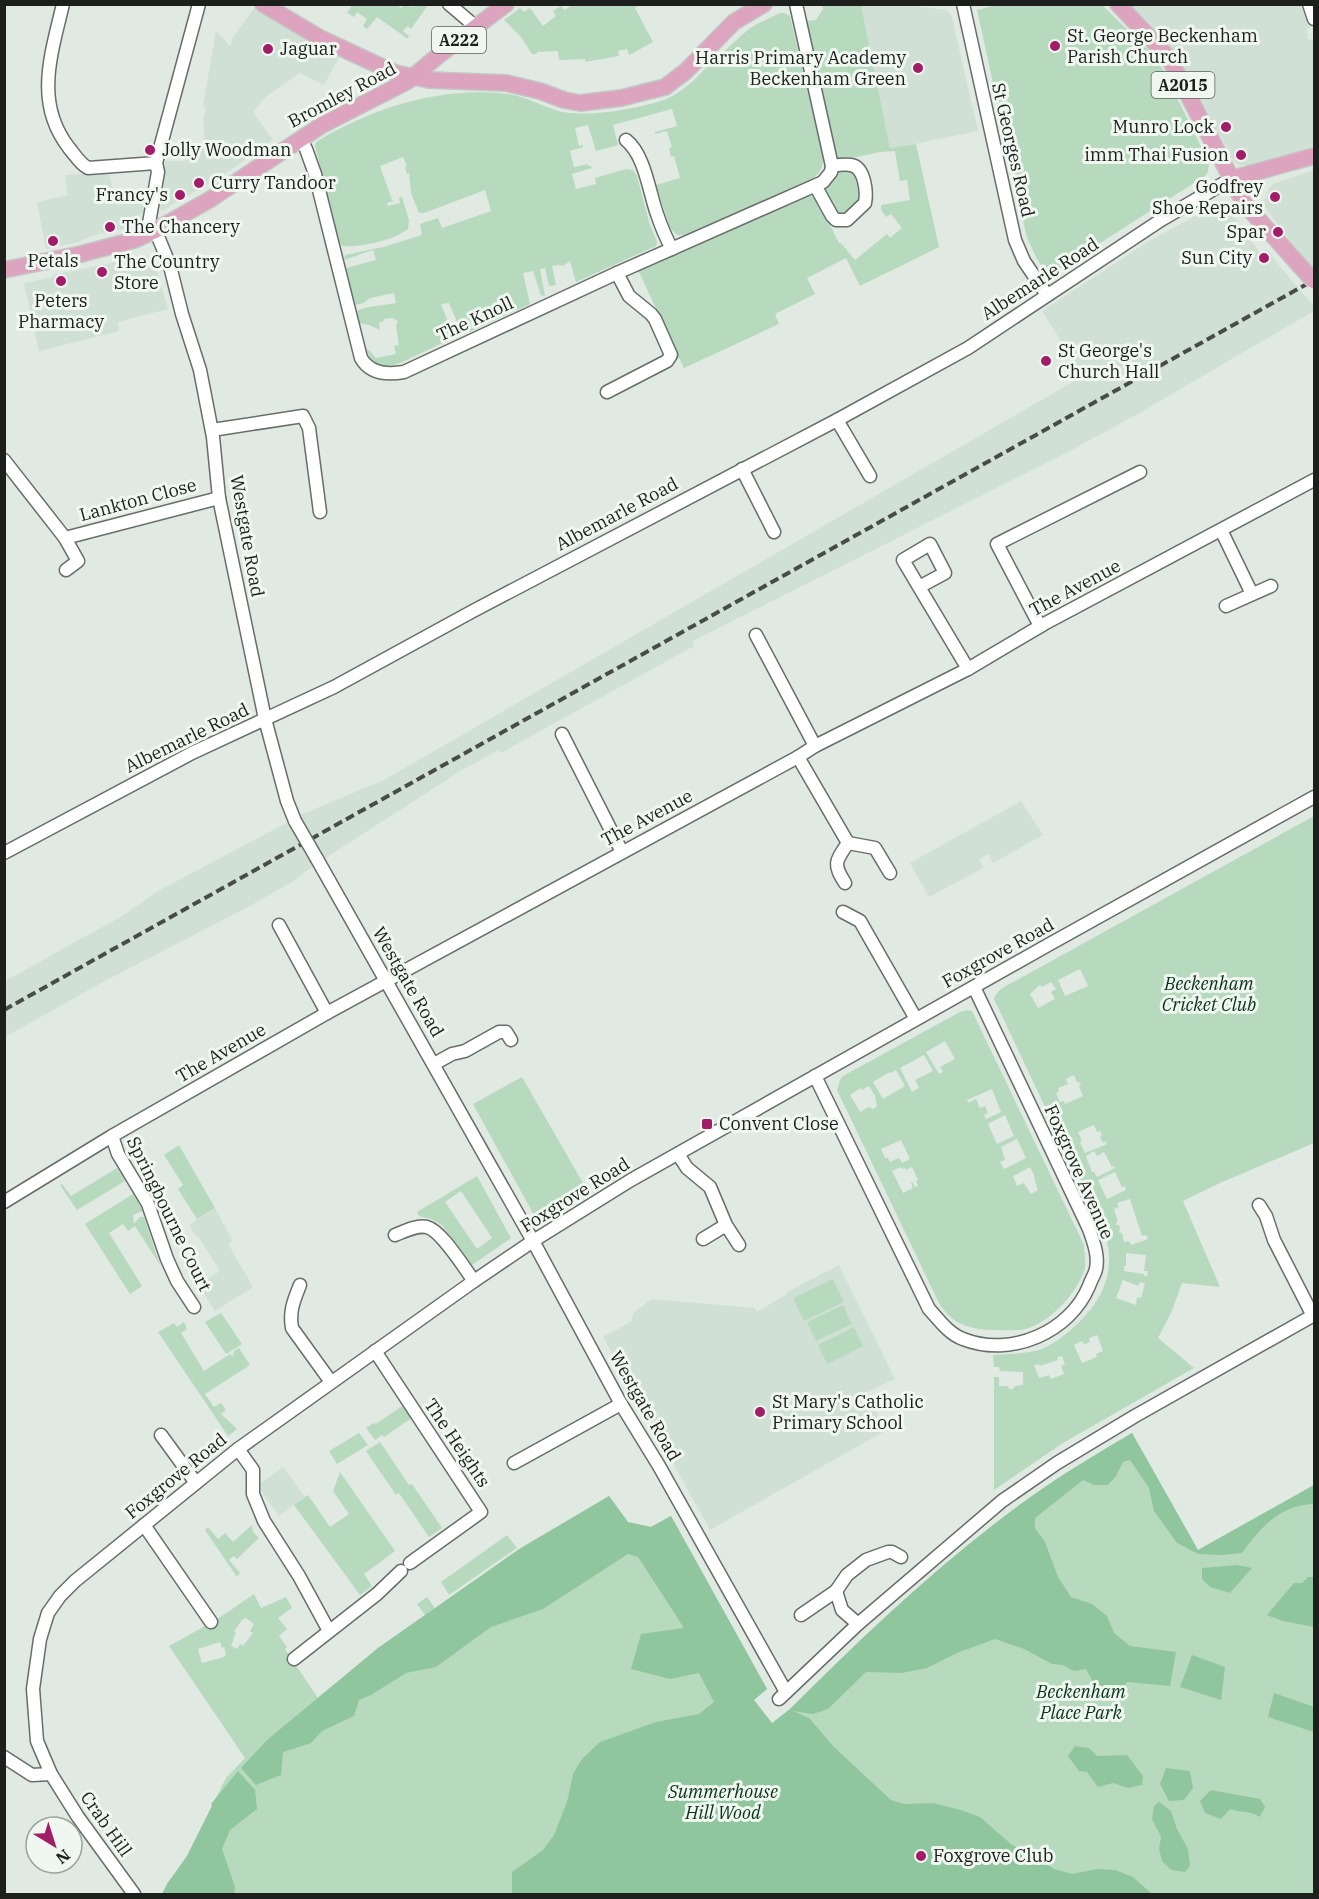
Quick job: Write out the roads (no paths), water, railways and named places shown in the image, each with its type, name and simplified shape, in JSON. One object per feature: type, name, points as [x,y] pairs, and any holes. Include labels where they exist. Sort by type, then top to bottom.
[{"type":"main road","points":[[263,4],[295,24],[360,58],[395,73],[414,78]]},
{"type":"main road","name":"A222","points":[[414,78],[506,4]]},
{"type":"main road","name":"Bromley Road","points":[[4,270],[81,254],[134,240],[154,231],[233,184],[300,138],[344,112],[414,78],[506,83],[572,102],[621,98],[659,89],[670,83],[686,71],[734,22],[764,4]]},
{"type":"main road","name":"A2015","points":[[1118,4],[1169,58],[1249,210],[1314,281]]},
{"type":"main road","points":[[1231,179],[1314,156]]},
{"type":"street","points":[[63,4],[51,59],[48,90],[50,111],[61,137],[82,165],[88,168],[156,163]]},
{"type":"street","points":[[154,231],[149,223],[158,172],[156,163],[199,4]]},
{"type":"street","points":[[449,4],[476,27]]},
{"type":"street","points":[[796,4],[832,166],[853,165],[857,167],[863,177],[865,203],[847,220],[836,220],[816,187]]},
{"type":"street","name":"St Georges Road","points":[[963,4],[1015,240],[1024,261],[1047,295]]},
{"type":"street","points":[[1309,4],[1314,19]]},
{"type":"street","name":"The Knoll","points":[[300,138],[315,174],[361,358],[372,370],[390,374],[411,369],[617,273],[816,187],[829,177],[832,166]]},
{"type":"street","points":[[626,140],[635,148],[640,158],[657,215],[672,249]]},
{"type":"street","name":"Albemarle Road","points":[[4,853],[182,758],[334,687],[837,420],[968,348],[1161,220],[1231,179]]},
{"type":"street","name":"Westgate Road","points":[[154,231],[170,266],[200,370],[212,430],[219,498],[265,719],[287,801],[296,820],[533,1241],[621,1404],[659,1466],[782,1696],[858,1624]]},
{"type":"street","points":[[607,392],[667,361],[671,355],[655,319],[629,296],[617,273]]},
{"type":"street","points":[[212,430],[303,416],[309,428],[320,512]]},
{"type":"street","points":[[837,420],[870,476]]},
{"type":"street","name":"Lankton Close","points":[[4,460],[65,538],[78,561],[66,570]]},
{"type":"street","points":[[742,469],[774,532]]},
{"type":"street","points":[[1040,626],[997,544],[1140,472]]},
{"type":"street","name":"The Avenue","points":[[4,1202],[112,1136],[327,1013],[815,746],[968,669],[1040,626],[1314,480]]},
{"type":"street","name":"Lankton Close","points":[[65,538],[219,498]]},
{"type":"street","points":[[1221,530],[1252,594]]},
{"type":"street","points":[[1226,606],[1271,586]]},
{"type":"street","points":[[919,587],[968,669]]},
{"type":"street","points":[[756,635],[815,746]]},
{"type":"street","points":[[562,734],[622,852]]},
{"type":"street","points":[[798,757],[848,843],[875,848],[890,873]]},
{"type":"street","name":"Foxgrove Road","points":[[51,1774],[37,1741],[33,1689],[39,1648],[48,1613],[75,1581],[238,1449],[474,1281],[631,1180],[1314,797]]},
{"type":"street","points":[[845,883],[836,868],[838,858],[848,843]]},
{"type":"street","points":[[843,912],[860,921],[916,1019]]},
{"type":"street","points":[[279,925],[327,1013]]},
{"type":"street","name":"Foxgrove Avenue","points":[[815,1076],[929,1309],[948,1330],[962,1339],[979,1344],[1011,1345],[1046,1334],[1067,1318],[1086,1294],[1096,1269],[1096,1250],[1089,1228],[974,987]]},
{"type":"street","points":[[434,1064],[452,1054],[465,1051],[499,1032],[506,1032],[511,1040]]},
{"type":"street","name":"Springbourne Court","points":[[112,1136],[118,1154],[148,1204],[177,1281],[194,1307]]},
{"type":"street","points":[[678,1154],[687,1168],[710,1187],[726,1225],[739,1245]]},
{"type":"street","points":[[836,1591],[843,1610],[858,1624],[1002,1501],[1057,1463],[1135,1416],[1314,1316],[1274,1240],[1266,1216],[1259,1204]]},
{"type":"street","points":[[703,1239],[726,1225]]},
{"type":"street","points":[[395,1234],[414,1227],[427,1227],[437,1233],[474,1281]]},
{"type":"street","points":[[300,1285],[292,1304],[290,1317],[292,1328],[332,1382]]},
{"type":"street","name":"The Heights","points":[[294,1659],[406,1567],[481,1512],[375,1351]]},
{"type":"street","points":[[514,1463],[621,1404]]},
{"type":"street","points":[[161,1435],[196,1483]]},
{"type":"street","points":[[238,1449],[253,1470],[253,1494],[264,1521],[299,1576],[329,1630]]},
{"type":"street","points":[[144,1525],[211,1622]]},
{"type":"street","points":[[801,1615],[836,1591],[847,1575],[866,1560],[888,1552],[901,1557]]},
{"type":"street","points":[[4,1758],[32,1775],[51,1774]]},
{"type":"street","name":"Crab Hill","points":[[51,1774],[78,1817],[134,1894]]},
{"type":"railway","points":[[4,1010],[1314,280]]},
{"type":"place","name":"St. George Beckenham Parish Church","points":[[1055,46]]},
{"type":"place","name":"Jaguar","points":[[268,49]]},
{"type":"place","name":"Harris Primary Academy Beckenham Green","points":[[918,68]]},
{"type":"place","name":"Munro Lock","points":[[1226,127]]},
{"type":"place","name":"Jolly Woodman","points":[[150,150]]},
{"type":"place","name":"imm Thai Fusion","points":[[1241,155]]},
{"type":"place","name":"Curry Tandoor","points":[[199,183]]},
{"type":"place","name":"Francy's","points":[[180,195]]},
{"type":"place","name":"Godfrey Shoe Repairs","points":[[1275,197]]},
{"type":"place","name":"The Chancery","points":[[110,227]]},
{"type":"place","name":"Spar","points":[[1278,232]]},
{"type":"place","name":"Petals","points":[[53,241]]},
{"type":"place","name":"Sun City","points":[[1264,258]]},
{"type":"place","name":"The Country Store","points":[[102,272]]},
{"type":"place","name":"Peters Pharmacy","points":[[61,281]]},
{"type":"place","name":"St George's Church Hall","points":[[1046,361]]},
{"type":"place","name":"Convent Close","points":[[707,1124]]},
{"type":"place","name":"St Mary's Catholic Primary School","points":[[760,1412]]},
{"type":"place","name":"Foxgrove Club","points":[[921,1856]]},
{"type":"park label","name":"Beckenham Cricket Club","points":[[1209,994]]},
{"type":"park label","name":"Beckenham Place Park","points":[[1081,1702]]},
{"type":"park label","name":"Summerhouse Hill Wood","points":[[723,1802]]}]
